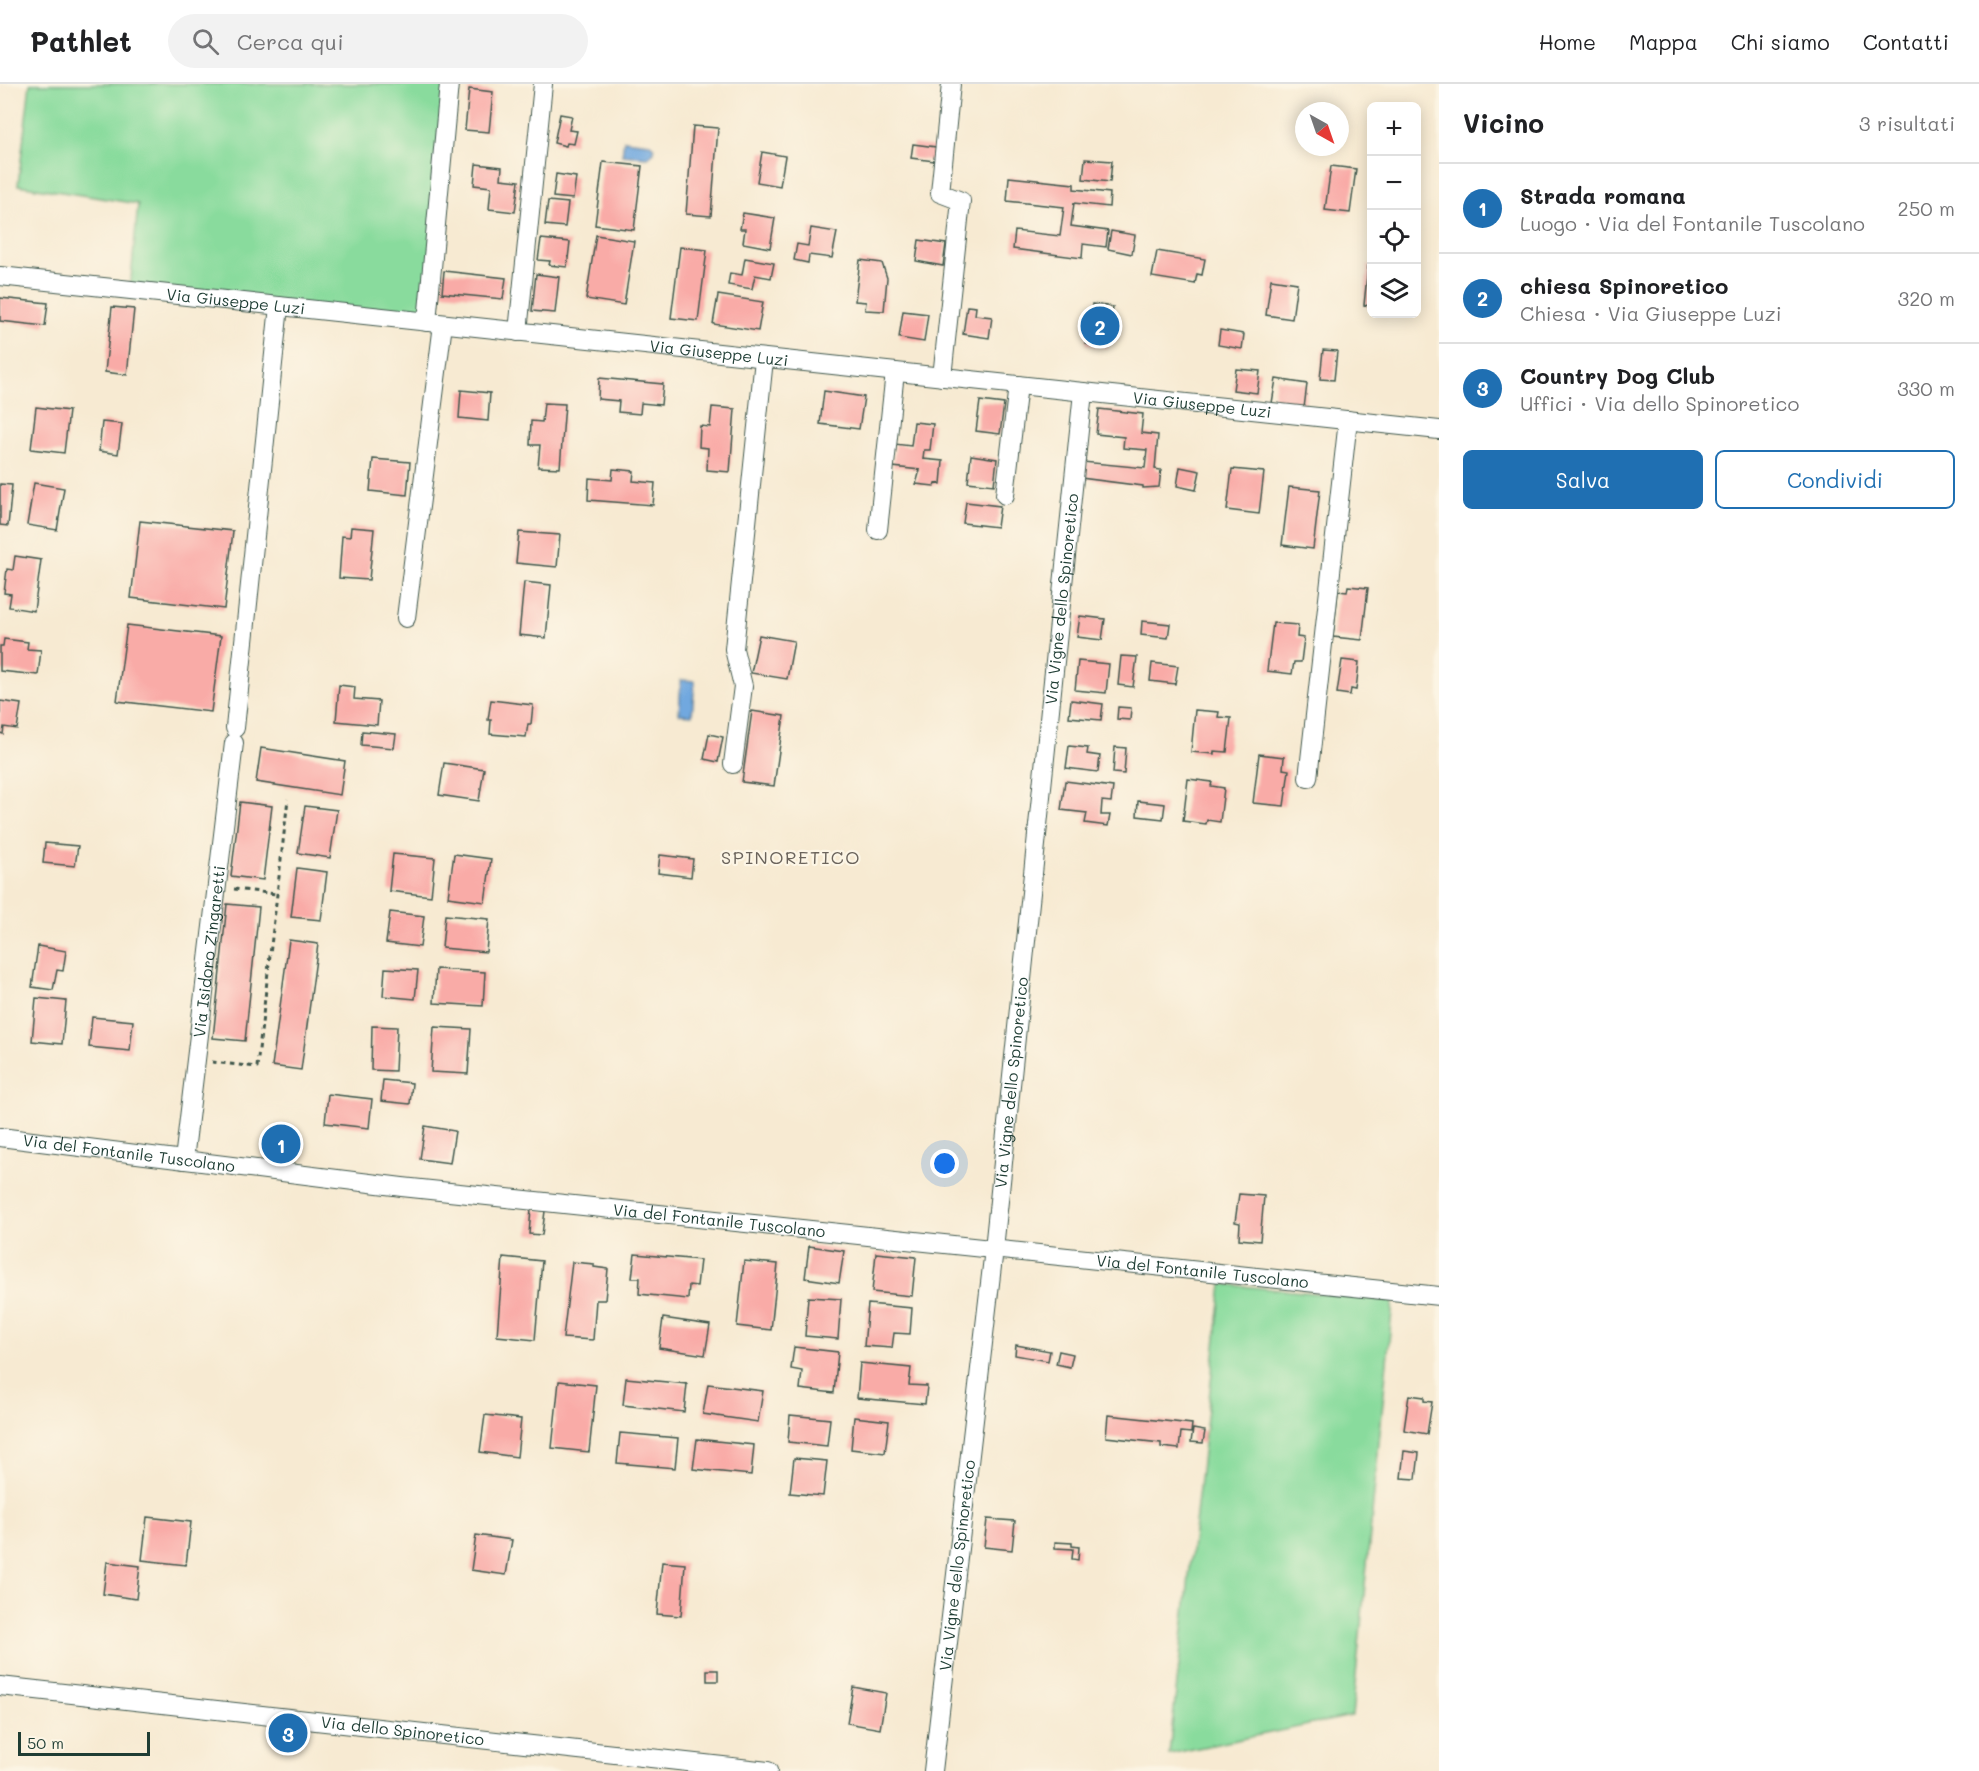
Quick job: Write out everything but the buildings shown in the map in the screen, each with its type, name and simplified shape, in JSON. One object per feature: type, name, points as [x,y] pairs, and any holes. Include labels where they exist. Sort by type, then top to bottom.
[{"type":"street","points":[[406,618],[435,323],[449,84]]},
{"type":"street","points":[[518,332],[543,84]]},
{"type":"street","points":[[942,377],[961,201],[940,193],[951,84]]},
{"type":"street","name":"Via Giuseppe Luzi","points":[[0,276],[1439,430]]},
{"type":"street","name":"Via Isidoro Zingaretti","points":[[184,1160],[234,735],[279,306]]},
{"type":"street","points":[[733,764],[743,686],[734,649],[765,359]]},
{"type":"street","points":[[878,530],[895,372]]},
{"type":"street","points":[[1005,495],[1018,385]]},
{"type":"street","name":"Via Vigne dello Spinoretico","points":[[933,1771],[994,1249],[1083,392]]},
{"type":"street","points":[[1308,777],[1348,420]]},
{"type":"street","name":"Via del Fontanile Tuscolano","points":[[0,1137],[412,1189],[1439,1296]]},
{"type":"street","name":"Via dello Spinoretico","points":[[0,1686],[768,1771]]},
{"type":"path","points":[[195,1060],[257,1067],[288,799]]},
{"type":"path","points":[[217,887],[277,894]]},
{"type":"green space","points":[[30,84],[449,84],[427,322],[130,290],[138,204],[18,185]]},
{"type":"green space","points":[[1222,1284],[1393,1301],[1352,1716],[1169,1754]]},
{"type":"water","points":[[624,140],[650,143],[654,152],[648,157],[622,155]]},
{"type":"water","points":[[681,680],[695,681],[692,715],[679,714]]},
{"type":"place","name":"chiesa Spinoretico","points":[[1100,326]]},
{"type":"place","name":"Strada romana","points":[[281,1144]]},
{"type":"place","name":"Country Dog Club","points":[[288,1733]]},
{"type":"district","name":"SPINORETICO","points":[[791,858]]}]
